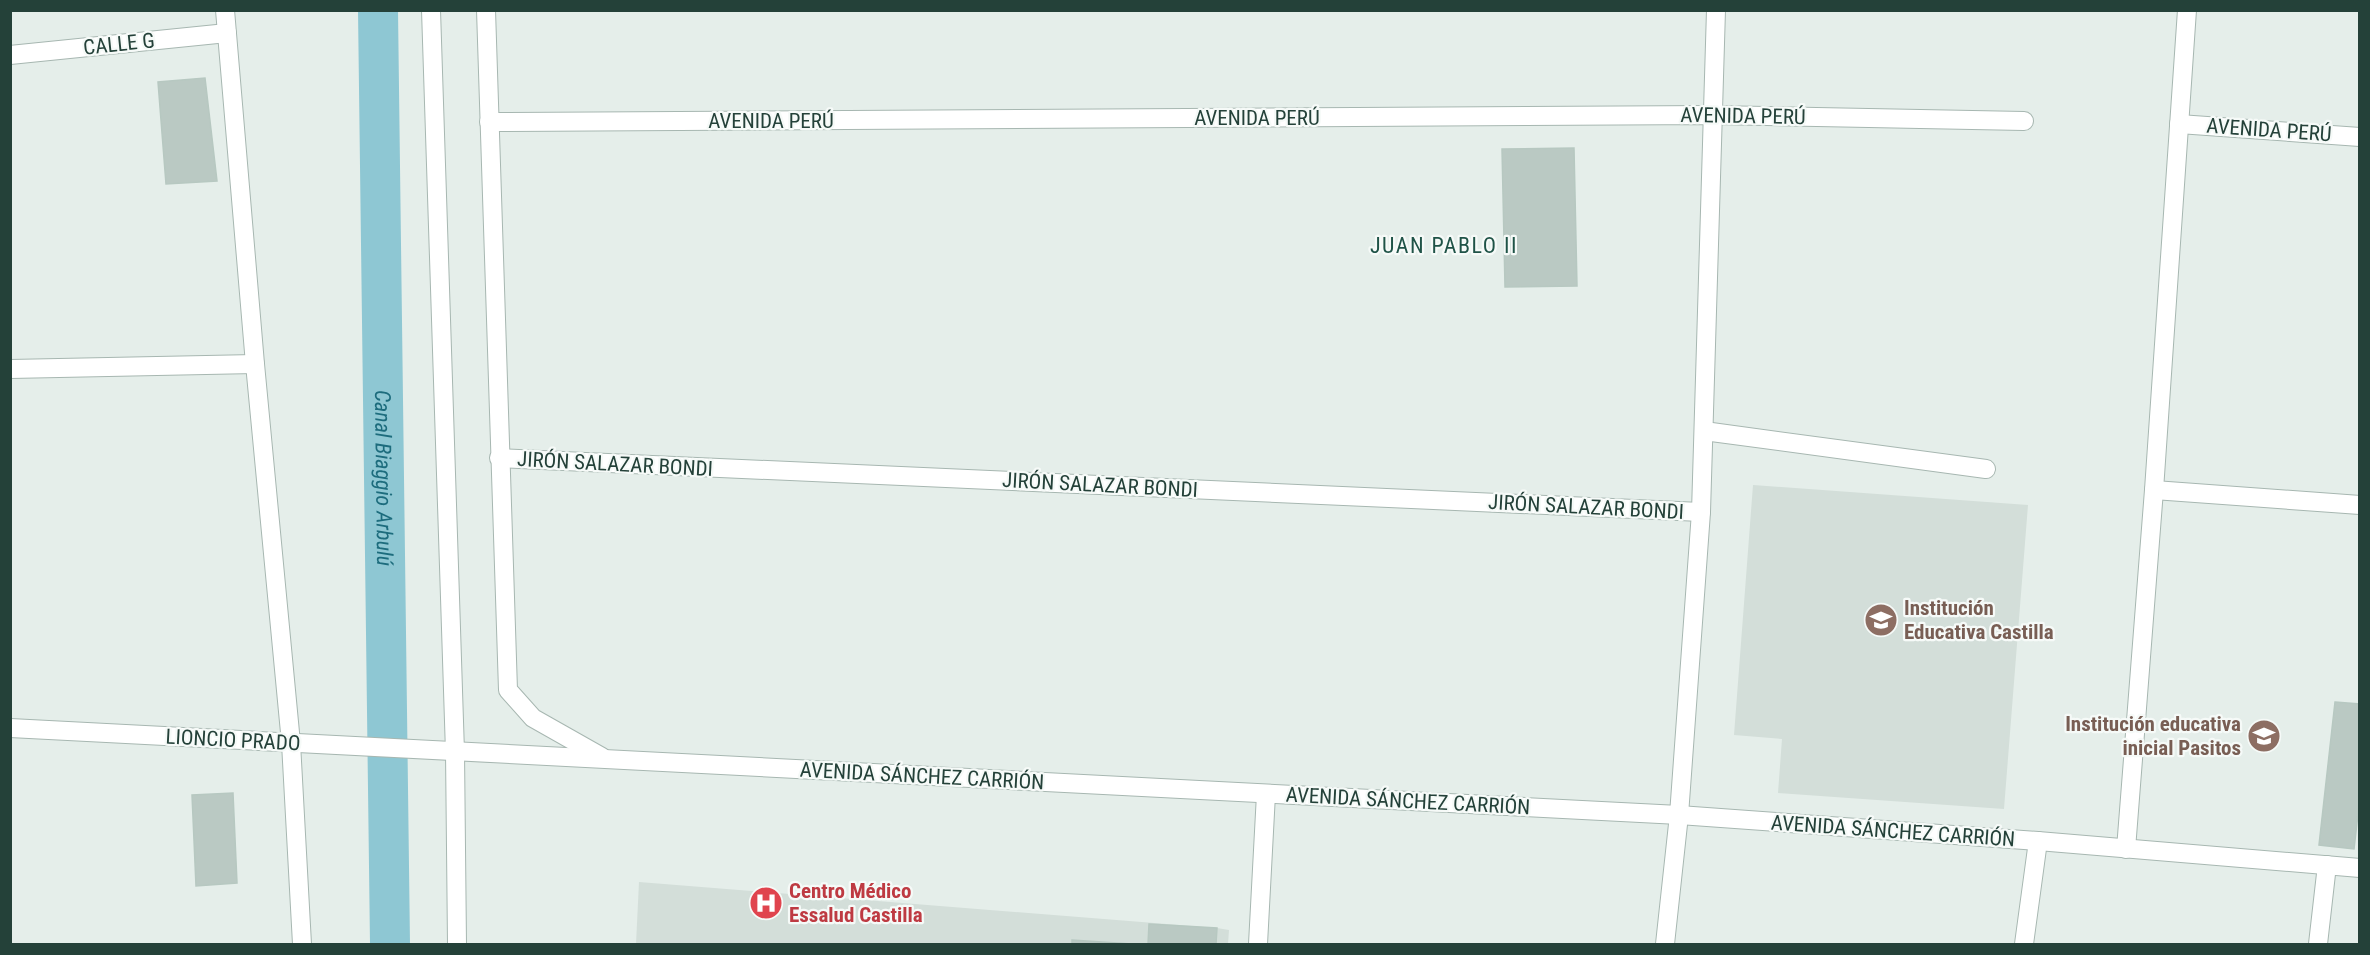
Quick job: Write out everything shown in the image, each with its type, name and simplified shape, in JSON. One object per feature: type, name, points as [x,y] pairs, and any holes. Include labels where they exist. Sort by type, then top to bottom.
[{"type":"street","points":[[225,10],[255,364],[291,743],[302,945]]},
{"type":"street","points":[[431,10],[455,752],[457,945]]},
{"type":"street","points":[[486,10],[508,690],[533,718],[606,759]]},
{"type":"street","points":[[1665,945],[1679,815],[1701,512],[1716,10]]},
{"type":"street","points":[[2126,849],[2154,490],[2187,10]]},
{"type":"street","name":"CALLE G","points":[[10,55],[227,33]]},
{"type":"street","name":"AVENIDA PERÚ","points":[[489,122],[1712,115],[2024,121]]},
{"type":"street","name":"AVENIDA PERÚ","points":[[2179,124],[2360,136]]},
{"type":"street","points":[[10,369],[255,364]]},
{"type":"street","points":[[1704,431],[1986,469]]},
{"type":"street","name":"JIRÓN SALAZAR BONDI","points":[[499,458],[1701,512]]},
{"type":"street","points":[[2154,490],[2360,505]]},
{"type":"street","name":"LIONCIO PRADO","points":[[10,728],[455,752]]},
{"type":"street","name":"AVENIDA SÁNCHEZ CARRIÓN","points":[[455,752],[1679,815],[2038,841],[2360,868]]},
{"type":"street","points":[[1258,945],[1266,794]]},
{"type":"street","points":[[2024,945],[2038,841]]},
{"type":"street","points":[[2318,945],[2327,865]]},
{"type":"shaded area","name":"Institución Educativa Castilla","points":[[1753,485],[2028,505],[2004,809],[1778,793],[1782,739],[1734,735]]},
{"type":"shaded area","name":"Centro Médico Essalud Castilla","points":[[639,882],[1217,928],[1229,930],[1228,944],[636,944]]},
{"type":"building","points":[[205,78],[217,181],[166,184],[158,82]]},
{"type":"building","points":[[1574,148],[1577,286],[1505,287],[1502,149]]},
{"type":"building","points":[[2335,702],[2360,704],[2360,797],[2354,849],[2319,845]]},
{"type":"building","points":[[233,793],[237,883],[196,886],[192,795]]},
{"type":"building","points":[[1149,924],[1217,928],[1216,944],[1148,944]]},
{"type":"building","points":[[1072,940],[1132,944],[1072,944]]},
{"type":"waterway","name":"Canal Biaggio Arbulú","points":[[378,10],[390,944]]},
{"type":"place","name":"Institución Educativa Castilla","points":[[1881,620]]},
{"type":"place","name":"Institución educativa inicial Pasitos","points":[[2264,736]]},
{"type":"place","name":"Centro Médico Essalud Castilla","points":[[766,903]]},
{"type":"district","name":"JUAN PABLO II","points":[[1444,245]]}]
